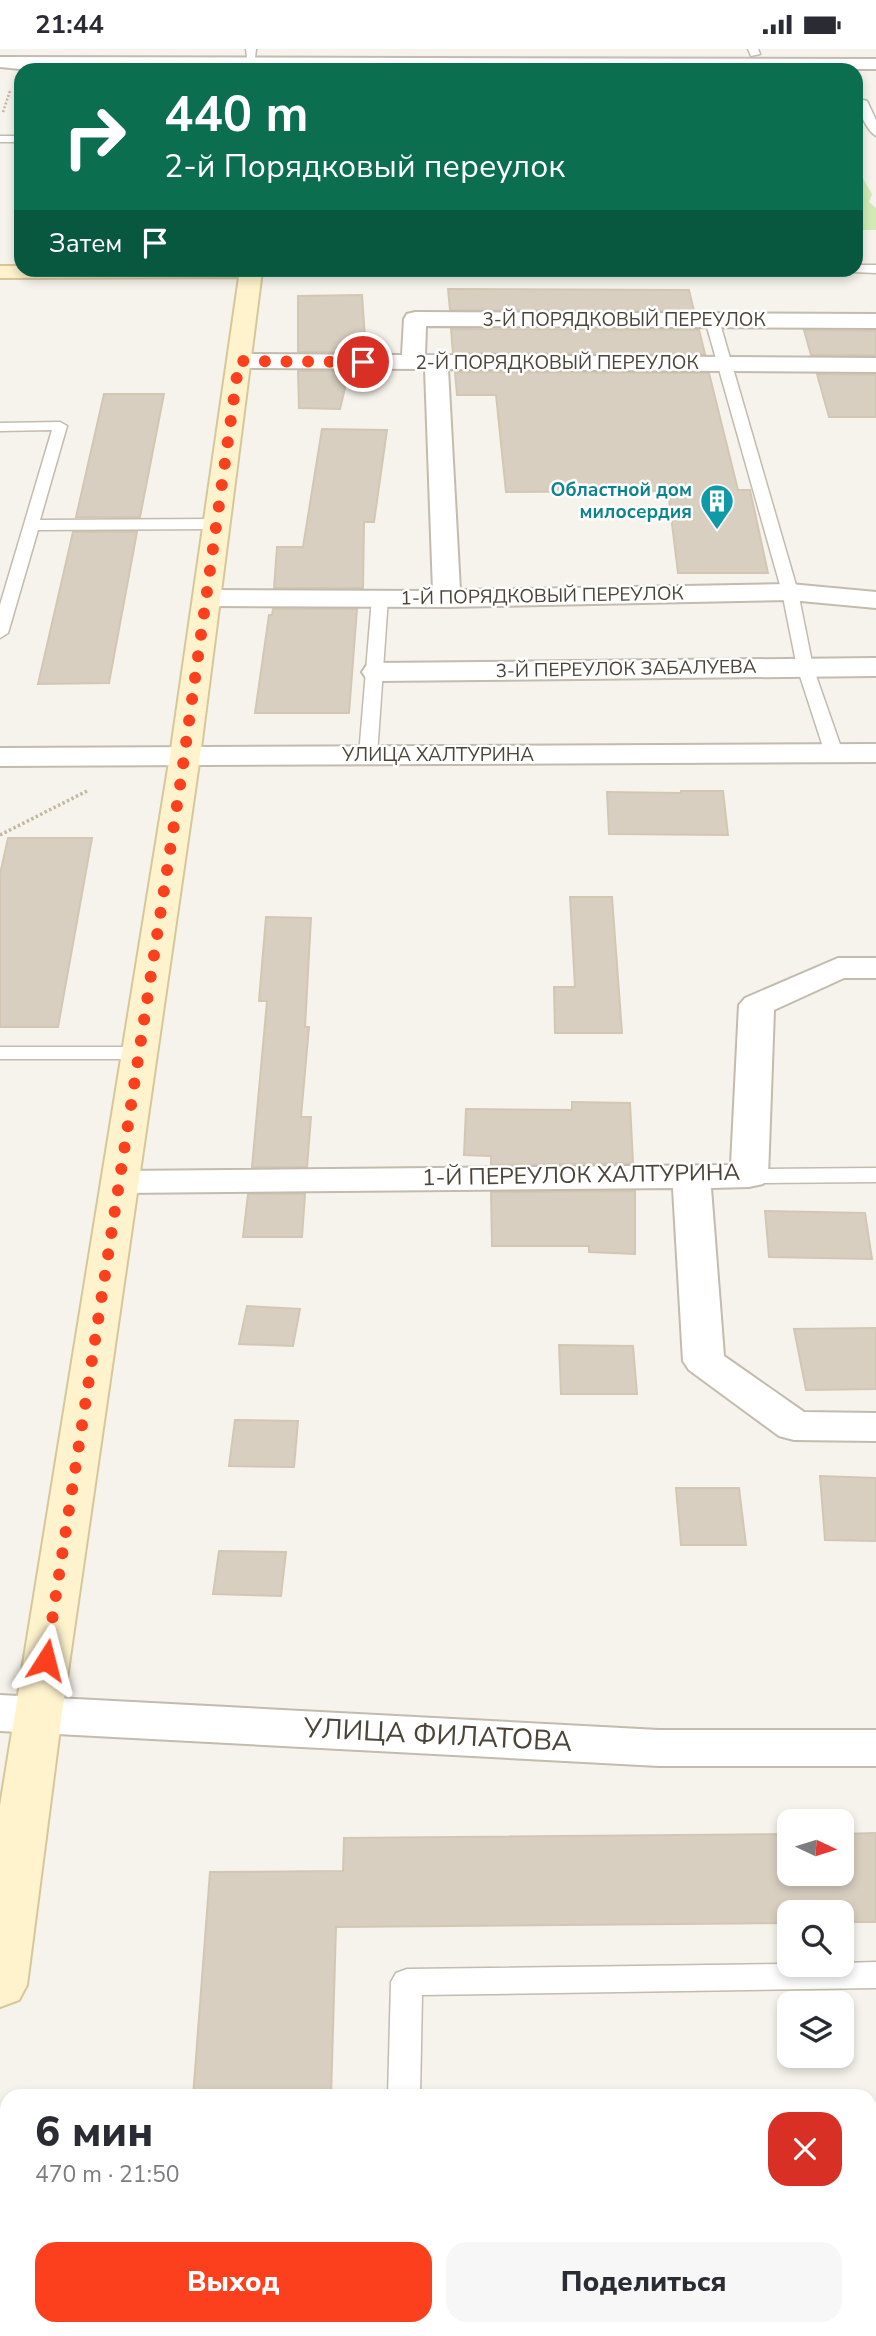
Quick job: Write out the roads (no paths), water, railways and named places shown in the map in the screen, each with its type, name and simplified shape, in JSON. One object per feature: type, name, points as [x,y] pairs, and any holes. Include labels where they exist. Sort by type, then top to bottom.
[{"type":"street","points":[[110,49],[135,56]]},
{"type":"street","points":[[0,60],[251,52],[876,53]]},
{"type":"street","points":[[0,60],[20,63]]},
{"type":"street","points":[[0,1986],[19,1713],[120,1182],[208,598],[249,277]]},
{"type":"street","name":"3-Й ПОРЯДКОВЫЙ ПЕРЕУЛОК","points":[[425,362],[415,319],[876,321]]},
{"type":"street","name":"2-Й ПОРЯДКОВЫЙ ПЕРЕУЛОК","points":[[239,361],[876,365]]},
{"type":"street","points":[[425,362],[447,599]]},
{"type":"street","name":"1-Й ПОРЯДКОВЫЙ ПЕРЕУЛОК","points":[[208,598],[447,599],[790,592],[876,600]]},
{"type":"street","name":"3-Й ПЕРЕУЛОК ЗАБАЛУЕВА","points":[[376,672],[876,667]]},
{"type":"street","name":"УЛИЦА ХАЛТУРИНА","points":[[0,757],[876,753]]},
{"type":"street","name":"1-Й ПЕРЕУЛОК ХАЛТУРИНА","points":[[120,1182],[749,1175],[757,1006],[838,968],[876,968]]},
{"type":"street","points":[[691,1177],[704,1361],[794,1426],[876,1427]]},
{"type":"street","name":"УЛИЦА ФИЛАТОВА","points":[[19,1713],[659,1748],[876,1748]]},
{"type":"lane","points":[[863,109],[876,133]]},
{"type":"lane","points":[[712,320],[790,592],[805,667],[834,753]]},
{"type":"lane","points":[[0,427],[60,426],[34,525],[0,633]]},
{"type":"lane","points":[[34,525],[216,524]]},
{"type":"lane","points":[[368,755],[380,599]]},
{"type":"lane","points":[[0,1053],[139,1053]]},
{"type":"lane","points":[[749,1175],[876,1175]]},
{"type":"lane","points":[[404,2089],[407,1982],[876,1975]]},
{"type":"place","name":"Областной дом милосердия","points":[[717,531]]}]
